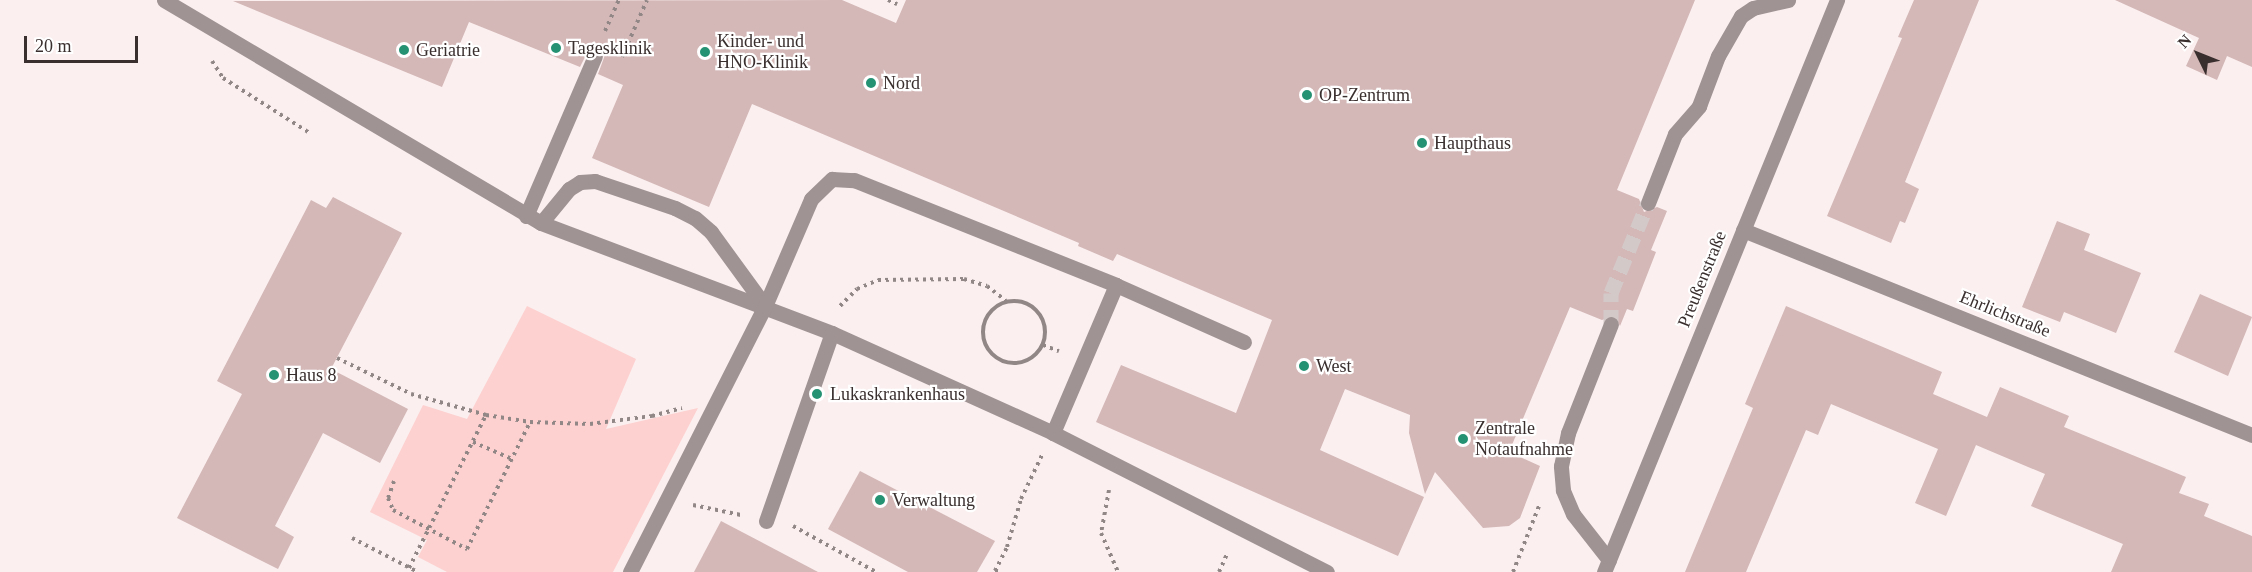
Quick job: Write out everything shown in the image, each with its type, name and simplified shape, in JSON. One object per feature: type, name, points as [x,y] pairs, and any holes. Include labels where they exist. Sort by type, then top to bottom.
[{"type":"street","points":[[164,0],[526,216],[654,269],[765,306],[832,333],[1053,433],[1327,572]]},
{"type":"street","points":[[1648,203],[1675,134],[1699,106],[1718,56],[1736,23],[1753,8],[1788,0]]},
{"type":"street","name":"Preußenstraße","points":[[1607,566],[1837,0]]},
{"type":"street","points":[[526,216],[595,56]]},
{"type":"street","points":[[630,572],[765,306],[811,199],[832,179],[854,180],[1116,285],[1244,342]]},
{"type":"street","points":[[541,223],[569,189],[580,182],[595,181],[675,208],[695,218],[711,232],[765,306]]},
{"type":"street","name":"Ehrlichstraße","points":[[1743,230],[2252,435]]},
{"type":"street","points":[[1053,433],[1116,285]]},
{"type":"street","points":[[1607,566],[1573,514],[1563,482],[1561,466],[1568,433],[1611,324]]},
{"type":"street","points":[[766,521],[832,333]]},
{"type":"path","points":[[619,0],[595,56],[618,65],[647,0]]},
{"type":"path","points":[[888,0],[897,4]]},
{"type":"path","points":[[213,30],[212,64],[223,78],[308,132]]},
{"type":"path","points":[[832,333],[838,308],[857,289],[878,280],[964,279],[987,286],[1006,301],[1035,307],[1045,324],[1043,345],[1027,360],[1017,363],[996,358],[983,340],[984,320],[1006,301]]},
{"type":"path","points":[[337,358],[411,394],[486,415],[531,422],[590,424],[641,418],[717,399]]},
{"type":"path","points":[[409,567],[486,415]]},
{"type":"path","points":[[394,481],[388,498],[393,510],[466,549],[531,422]]},
{"type":"path","points":[[998,572],[995,571],[1006,548],[1021,499],[1053,433]]},
{"type":"path","points":[[473,442],[512,459]]},
{"type":"path","points":[[1115,464],[1101,533],[1118,572]]},
{"type":"path","points":[[1513,572],[1541,500],[1563,482]]},
{"type":"path","points":[[351,538],[418,572]]},
{"type":"shaded area","points":[[527,306],[636,359],[606,429],[698,408],[613,572],[447,572],[418,557],[427,540],[370,512],[423,405],[467,419]]},
{"type":"building","points":[[842,0],[896,23],[906,0],[1695,0],[1617,190],[1639,199],[1644,212],[1657,207],[1667,211],[1651,250],[1656,252],[1633,311],[1627,309],[1620,326],[1614,315],[1602,320],[1570,307],[1509,452],[1540,466],[1520,518],[1509,526],[1483,528],[1435,472],[1425,494],[1409,433],[1410,415],[1345,389],[1320,450],[1424,497],[1398,556],[1096,422],[1121,365],[1236,413],[1272,320],[1117,254],[1113,261],[1078,246],[1079,243],[752,104],[709,207],[592,158],[623,85],[598,74],[605,55],[598,47],[589,49],[580,67],[469,22],[442,87],[233,1]]},
{"type":"building","points":[[1914,0],[1979,0],[1905,182],[1919,189],[1905,223],[1900,221],[1891,243],[1827,216],[1902,38],[1898,37]]},
{"type":"building","points":[[2115,0],[2252,0],[2252,67],[2227,56],[2217,80],[2186,66],[2199,38]]},
{"type":"building","name":"Haus 8","points":[[333,197],[402,233],[331,369],[408,409],[380,463],[323,433],[275,526],[294,537],[278,569],[177,518],[242,394],[217,381],[311,200],[326,208]]},
{"type":"building","points":[[2057,221],[2090,234],[2084,250],[2141,273],[2116,333],[2064,312],[2060,322],[2022,307]]},
{"type":"building","points":[[2200,294],[2252,317],[2228,376],[2174,352]]},
{"type":"building","points":[[1786,306],[1942,372],[1933,394],[1987,417],[2000,387],[2069,416],[2064,427],[2186,477],[2179,493],[2209,504],[2204,516],[2252,536],[2252,572],[2111,572],[2123,544],[2031,506],[2045,474],[1976,445],[1946,516],[1915,503],[1938,449],[1831,404],[1818,435],[1806,430],[1746,572],[1685,572],[1753,408],[1745,404]]},
{"type":"building","name":"Verwaltung","points":[[860,471],[995,541],[977,572],[908,572],[828,529]]},
{"type":"building","points":[[721,521],[818,572],[694,572]]},
{"type":"tunnel","points":[[1611,324],[1611,293],[1648,203]]},
{"type":"place","name":"Tagesklinik","points":[[556,48]]},
{"type":"place","name":"Geriatrie","points":[[404,50]]},
{"type":"place","name":"Kinder- und HNO-Klinik","points":[[705,52]]},
{"type":"place","name":"Nord","points":[[871,83]]},
{"type":"place","name":"OP-Zentrum","points":[[1307,95]]},
{"type":"place","name":"Haupthaus","points":[[1422,143]]},
{"type":"place","name":"West","points":[[1304,366]]},
{"type":"place","name":"Haus 8","points":[[274,375]]},
{"type":"place","name":"Lukaskrankenhaus","points":[[817,394]]},
{"type":"place","name":"Zentrale Notaufnahme","points":[[1463,439]]},
{"type":"place","name":"Verwaltung","points":[[880,500]]}]
